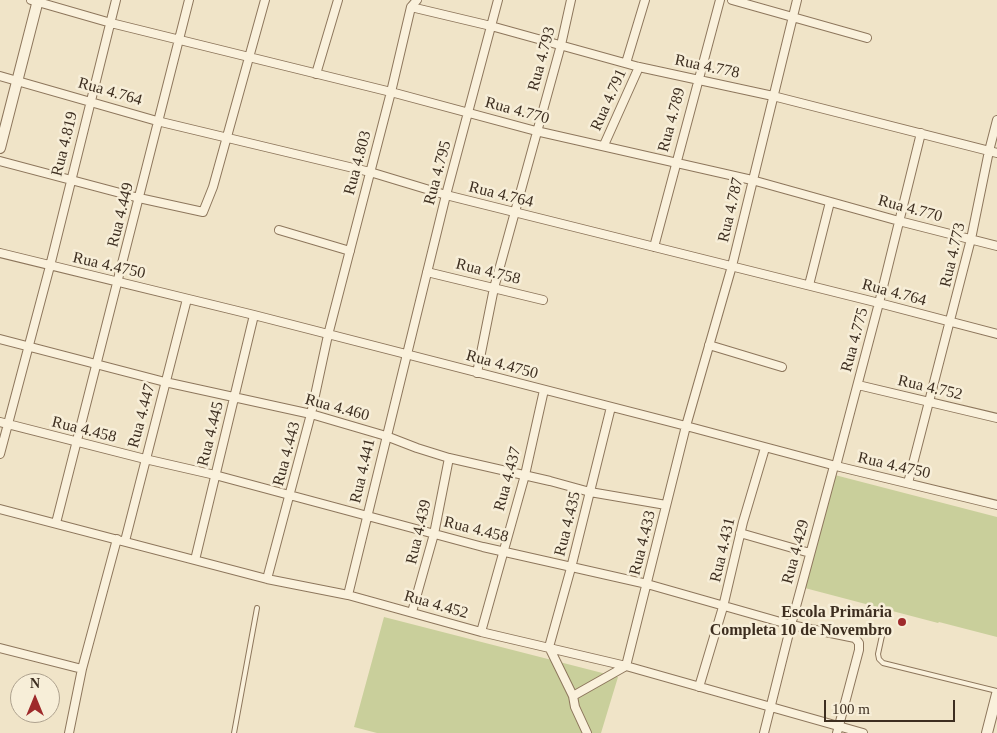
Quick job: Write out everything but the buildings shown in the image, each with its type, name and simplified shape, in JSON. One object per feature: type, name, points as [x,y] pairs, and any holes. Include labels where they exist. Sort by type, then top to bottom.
[{"type":"street","name":"Rua 4.819","points":[[0,454],[4,423],[50,266],[116,0]]},
{"type":"street","name":"Rua 4.449","points":[[56,523],[189,0]]},
{"type":"street","points":[[0,161],[201,213],[204,210],[227,137],[265,0]]},
{"type":"street","points":[[316,74],[338,0]]},
{"type":"street","name":"Rua 4.803","points":[[328,334],[391,92],[411,7],[417,0]]},
{"type":"street","name":"Rua 4.795","points":[[406,354],[498,0]]},
{"type":"street","name":"Rua 4.793","points":[[477,373],[494,288],[561,44],[571,0]]},
{"type":"street","name":"Rua 4.791","points":[[626,63],[645,0]]},
{"type":"street","name":"Rua 4.789","points":[[654,247],[675,162],[720,0]]},
{"type":"street","points":[[732,0],[866,38]]},
{"type":"street","name":"Rua 4.787","points":[[686,426],[732,266],[797,0]]},
{"type":"street","name":"Rua 4.770","points":[[36,1],[111,23],[391,92],[536,131],[752,180],[997,246]]},
{"type":"street","points":[[0,148],[36,1]]},
{"type":"street","name":"Rua 4.778","points":[[411,7],[561,44],[639,67],[774,96],[993,152]]},
{"type":"street","name":"Rua 4.791","points":[[604,145],[639,67]]},
{"type":"street","name":"Rua 4.764","points":[[0,76],[158,121],[370,172],[446,195],[809,285],[997,334]]},
{"type":"street","name":"Rua 4.773","points":[[908,483],[993,152],[997,120]]},
{"type":"street","name":"Rua 4.775","points":[[835,466],[858,385],[921,133]]},
{"type":"street","points":[[809,285],[830,202]]},
{"type":"street","points":[[279,230],[350,251]]},
{"type":"street","name":"Rua 4.4750","points":[[0,253],[254,315],[835,466],[997,505]]},
{"type":"street","name":"Rua 4.758","points":[[427,272],[543,300]]},
{"type":"street","name":"Rua 4.447","points":[[69,733],[82,669],[145,459],[187,299]]},
{"type":"street","name":"Rua 4.445","points":[[195,560],[254,315]]},
{"type":"street","name":"Rua 4.443","points":[[267,579],[311,414],[328,334]]},
{"type":"street","name":"Rua 4.460","points":[[0,338],[165,382],[311,414],[386,436],[448,458],[590,492],[666,505]]},
{"type":"street","points":[[709,345],[782,367]]},
{"type":"street","name":"Rua 4.441","points":[[348,595],[406,354]]},
{"type":"street","name":"Rua 4.752","points":[[858,385],[997,418]]},
{"type":"street","name":"Rua 4.437","points":[[481,632],[502,551],[525,475],[544,390]]},
{"type":"street","name":"Rua 4.435","points":[[549,647],[571,568],[611,407]]},
{"type":"street","name":"Rua 4.458","points":[[4,423],[145,459],[215,474],[434,534],[571,568],[647,584],[791,625],[855,638],[860,643],[837,730]]},
{"type":"street","name":"Rua 4.433","points":[[626,666],[686,426]]},
{"type":"street","name":"Rua 4.431","points":[[699,688],[723,607],[740,533],[765,448]]},
{"type":"street","name":"Rua 4.439","points":[[412,612],[434,534],[448,458]]},
{"type":"street","name":"Rua 4.429","points":[[764,733],[810,553],[835,466]]},
{"type":"street","name":"Rua 4.452","points":[[0,509],[267,579],[348,595],[481,632],[626,666],[770,707],[837,730],[863,733]]},
{"type":"street","points":[[740,533],[810,553]]},
{"type":"street","points":[[549,647],[573,696],[575,708],[587,733]]},
{"type":"street","points":[[0,648],[82,669]]},
{"type":"street","points":[[573,696],[626,666]]},
{"type":"street","points":[[987,733],[997,693]]},
{"type":"lane","points":[[234,733],[257,608]]},
{"type":"lane","points":[[883,631],[878,654],[882,663],[997,693]]},
{"type":"green space","points":[[831,474],[997,517],[997,637],[801,587]]},
{"type":"green space","points":[[384,617],[618,677],[601,733],[377,733],[354,727]]},
{"type":"place","name":"Escola Primária Completa 10 de Novembro","points":[[902,622]]}]
